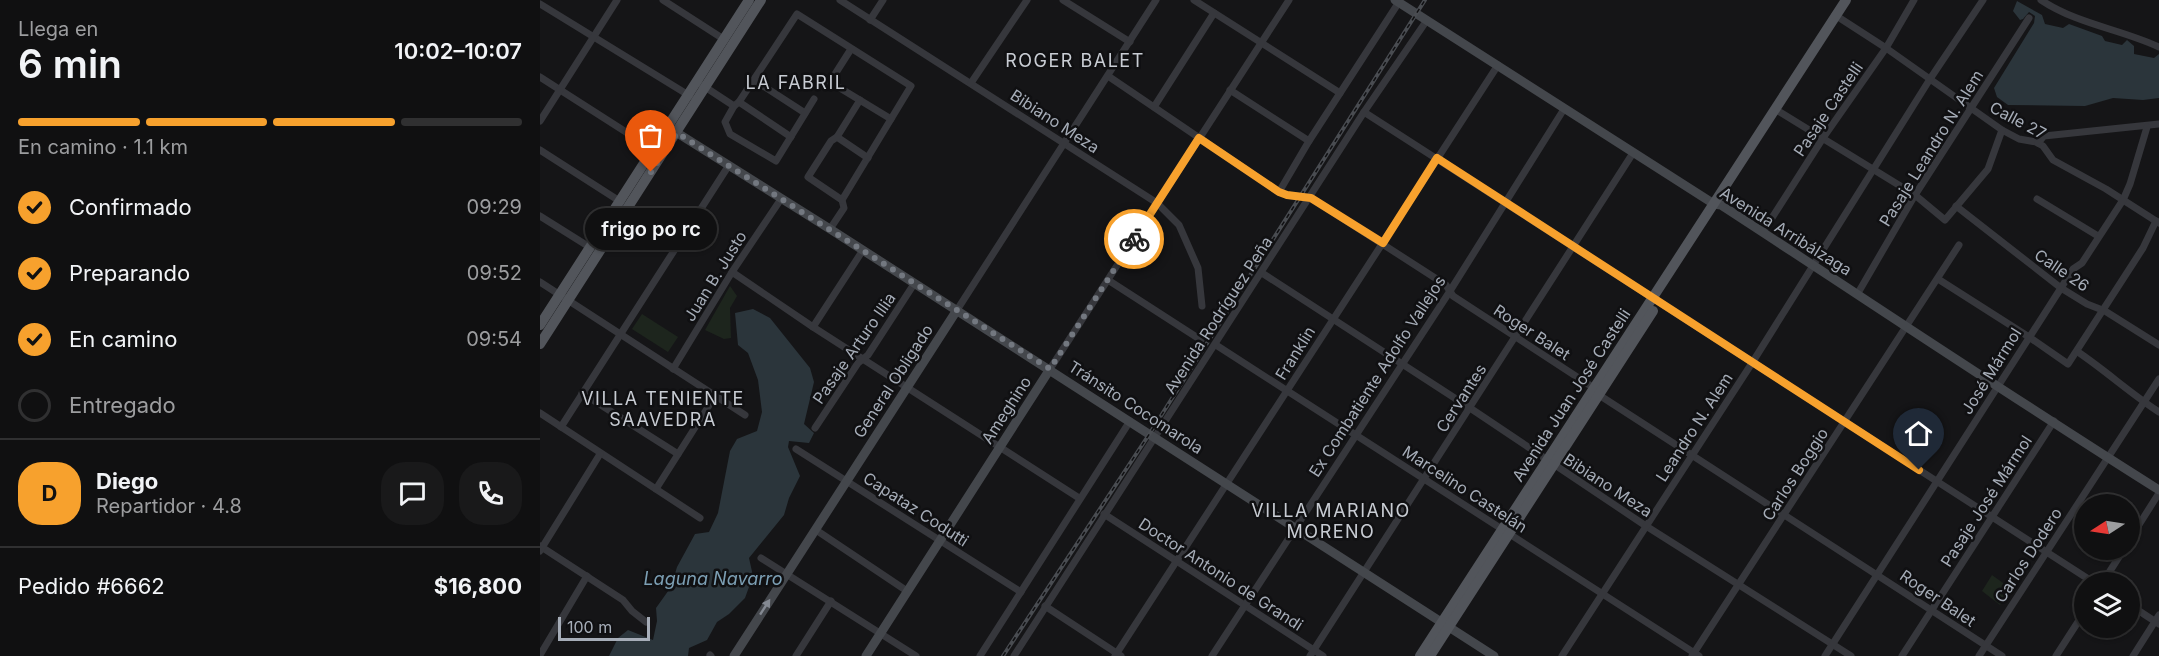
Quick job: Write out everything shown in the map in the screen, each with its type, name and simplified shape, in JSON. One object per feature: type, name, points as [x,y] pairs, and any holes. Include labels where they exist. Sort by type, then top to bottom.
[{"type":"main road","points":[[540,344],[564,297],[702,84],[728,42],[749,0]]},
{"type":"main road","points":[[728,42],[761,0]]},
{"type":"main road","name":"Avenida Juan José Castelli","points":[[1838,17],[1846,0]]},
{"type":"main road","name":"Avenida Juan José Castelli","points":[[1430,656],[1446,624],[1550,462],[1838,17],[1852,0]]},
{"type":"main road","points":[[540,325],[564,297]]},
{"type":"main road","name":"Avenida Juan José Castelli","points":[[1420,656],[1446,624]]},
{"type":"street","points":[[540,121],[617,0]]},
{"type":"street","points":[[663,0],[728,42]]},
{"type":"street","name":"Bibiano Meza","points":[[840,0],[1157,203],[1179,225],[1198,268],[1202,306]]},
{"type":"street","points":[[870,20],[883,0]]},
{"type":"street","points":[[971,83],[1027,0]]},
{"type":"street","points":[[1063,0],[1130,42]]},
{"type":"street","name":"General Obligado","points":[[734,656],[1156,0]]},
{"type":"street","points":[[1194,0],[1340,93]]},
{"type":"street","name":"Ameghino","points":[[866,656],[1289,0]]},
{"type":"street","name":"Pasaje Castelli","points":[[1763,232],[1823,138],[1886,48],[1914,0]]},
{"type":"street","name":"Leandro N. Alem","points":[[1562,656],[1815,265],[1930,79],[1983,0]]},
{"type":"street","points":[[2041,0],[2106,30],[2138,37],[2159,47]]},
{"type":"street","points":[[1279,192],[1397,1]]},
{"type":"street","name":"Avenida Arribálzaga","points":[[1397,1],[1564,109],[1815,265],[1906,327],[2159,491]]},
{"type":"street","points":[[540,4],[693,98]]},
{"type":"street","points":[[1154,107],[1214,13]]},
{"type":"street","points":[[814,99],[776,161],[730,134],[725,122],[797,14],[911,86],[842,200]]},
{"type":"street","name":"Calle 27","points":[[1838,17],[2002,130],[2019,139],[2038,143],[2053,160],[2106,189],[2158,222]]},
{"type":"street","name":"Pasaje Leandro N. Alem","points":[[1858,293],[1915,195],[2029,18]]},
{"type":"street","name":"Avenida Rodríguez Peña","points":[[1014,656],[1104,514],[1263,273],[1364,112],[1426,20]]},
{"type":"street","points":[[850,49],[830,82],[891,119]]},
{"type":"street","name":"Franklin","points":[[1118,655],[1226,483],[1498,65]]},
{"type":"street","name":"Roger Balet","points":[[1108,76],[1279,192],[1311,198],[1383,243],[1446,285],[1453,296],[1596,392],[2001,656]]},
{"type":"street","points":[[540,77],[658,153]]},
{"type":"street","points":[[754,80],[805,113]]},
{"type":"street","points":[[702,84],[791,137]]},
{"type":"street","points":[[1230,90],[1309,141]]},
{"type":"street","points":[[830,229],[844,207],[842,200],[808,177],[860,100]]},
{"type":"street","name":"Ex Combatiente Adolfo Vallejos","points":[[1212,656],[1450,291],[1564,109]]},
{"type":"street","points":[[1778,111],[1875,169],[1915,195],[1945,219],[1988,169],[2002,130]]},
{"type":"street","points":[[1364,112],[2077,572]]},
{"type":"street","points":[[2038,143],[2044,136],[2159,124]]},
{"type":"street","name":"José Mármol","points":[[1825,656],[2073,269],[2082,263],[2122,200],[2130,184],[2147,127]]},
{"type":"street","name":"Tránsito Cocomarola","points":[[673,130],[1155,436],[1494,656]]},
{"type":"street","points":[[837,137],[868,159]]},
{"type":"street","points":[[540,150],[624,204]]},
{"type":"street","name":"Cervantes","points":[[1312,653],[1634,153]]},
{"type":"street","points":[[561,428],[729,165]]},
{"type":"street","name":"Juan B. Justo","points":[[673,369],[732,272],[781,198]]},
{"type":"street","points":[[2037,200],[2098,236]]},
{"type":"street","name":"Calle 26","points":[[1956,206],[2061,288],[2159,345]]},
{"type":"street","points":[[540,216],[595,250]]},
{"type":"street","points":[[1938,279],[2068,364],[2104,311],[2158,222]]},
{"type":"street","name":"Carlos Boggio","points":[[1695,655],[1959,245]]},
{"type":"street","points":[[813,327],[862,250]]},
{"type":"street","points":[[732,272],[862,359],[1079,498]]},
{"type":"street","name":"Bibiano Meza","points":[[1263,273],[1646,526],[1851,656]]},
{"type":"street","points":[[1108,280],[1201,340]]},
{"type":"street","points":[[540,282],[746,415]]},
{"type":"street","name":"Pasaje Arturo Illia","points":[[815,428],[862,359],[868,355],[914,284]]},
{"type":"street","name":"Marcelino Castelán","points":[[1216,345],[1695,655]]},
{"type":"street","points":[[2078,352],[2114,378],[2123,388],[2159,412]]},
{"type":"street","name":"Carlos Dodero","points":[[1979,656],[2159,378]]},
{"type":"street","points":[[582,393],[678,454]]},
{"type":"street","points":[[656,489],[715,396]]},
{"type":"street","points":[[540,414],[700,518]]},
{"type":"street","points":[[980,656],[1130,421]]},
{"type":"street","name":"Pasaje José Mármol","points":[[1902,656],[2054,422]]},
{"type":"street","name":"Capataz Codutti","points":[[796,449],[1021,592]]},
{"type":"street","points":[[600,454],[541,548],[623,600],[646,622]]},
{"type":"street","points":[[2140,522],[2159,491]]},
{"type":"street","name":"Doctor Antonio de Grandi","points":[[1104,514],[1245,606],[1312,653],[1323,656]]},
{"type":"street","points":[[816,530],[907,591]]},
{"type":"street","points":[[761,558],[916,656]]},
{"type":"street","points":[[540,655],[587,576]]},
{"type":"street","points":[[796,656],[831,601]]},
{"type":"street","points":[[1045,606],[1118,655]]},
{"type":"street","points":[[2133,656],[2158,620],[2140,610]]},
{"type":"street","points":[[2056,656],[2074,628]]},
{"type":"shaded area","points":[[730,286],[737,296],[730,308],[731,338],[724,339],[705,330]]},
{"type":"shaded area","points":[[642,314],[678,337],[668,352],[632,329]]},
{"type":"shaded area","points":[[1992,575],[2010,588],[2000,605],[1982,591]]},
{"type":"water","points":[[2017,1],[2042,15],[2045,24],[2063,28],[2069,24],[2102,36],[2105,41],[2122,45],[2127,40],[2134,46],[2134,54],[2154,58],[2159,54],[2159,98],[2143,100],[2113,98],[2085,106],[2008,105],[1997,97],[1994,88],[2034,23],[2035,16],[2029,12],[2020,20],[2013,11]]},
{"type":"water","name":"Laguna Navarro","points":[[753,309],[770,318],[810,368],[814,382],[804,424],[814,433],[809,443],[789,441],[788,447],[800,476],[789,498],[784,515],[749,558],[753,576],[745,598],[717,622],[707,640],[689,648],[688,656],[609,656],[618,638],[628,630],[653,640],[657,621],[656,608],[671,587],[677,567],[695,534],[709,532],[718,513],[730,451],[737,439],[757,431],[762,412],[758,380],[748,353],[738,345],[735,313]]},
{"type":"railway","points":[[1003,656],[1150,433],[1425,0]]},
{"type":"way so far","points":[[651,172],[677,133],[1050,369],[1134,239]]},
{"type":"place","name":"frigo po rc","points":[[651,172]]},
{"type":"district","name":"ROGER BALET","points":[[1075,60]]},
{"type":"district","name":"LA FABRIL","points":[[796,82]]},
{"type":"district","name":"VILLA TENIENTE SAAVEDRA","points":[[663,408]]},
{"type":"district","name":"VILLA MARIANO MORENO","points":[[1331,520]]},
{"type":"route","points":[[1134,239],[1199,138],[1279,192],[1311,198],[1383,243],[1437,158],[1919,470]]}]
